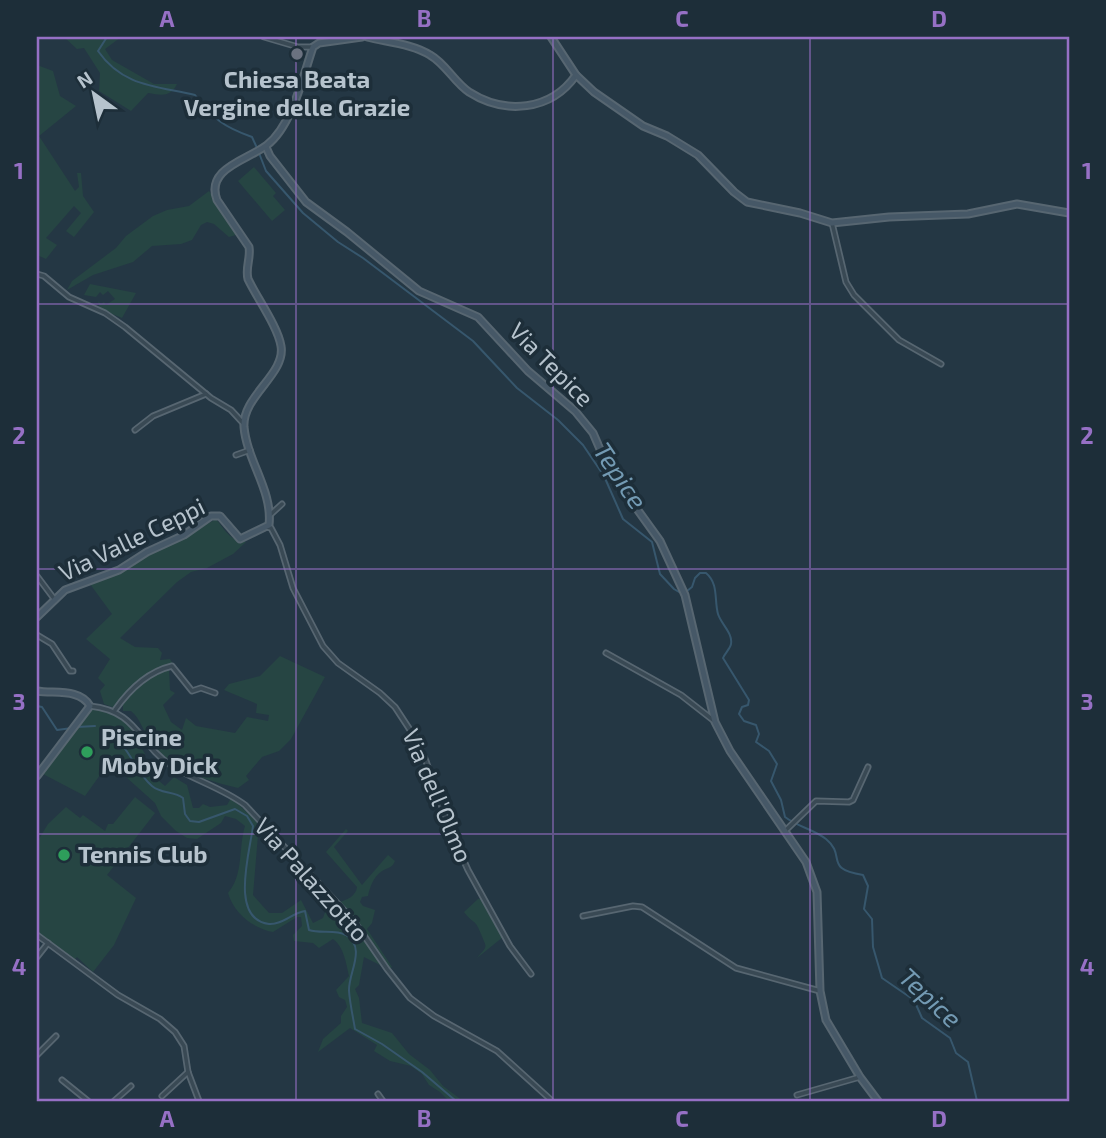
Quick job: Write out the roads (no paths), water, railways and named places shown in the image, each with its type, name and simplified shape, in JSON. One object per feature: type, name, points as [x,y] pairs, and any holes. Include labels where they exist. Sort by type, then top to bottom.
[{"type":"street","points":[[266,37],[298,47],[313,47],[319,43],[362,37],[428,53],[441,62],[470,93],[515,107],[530,107],[553,98],[569,85],[576,75]]},
{"type":"street","points":[[551,37],[576,75],[615,109],[698,155],[747,202],[832,223],[889,217],[968,214],[1017,204],[1069,213]]},
{"type":"street","points":[[244,424],[253,401],[280,362],[282,348],[278,334],[248,279],[250,247],[215,193],[220,174],[264,148],[285,124],[313,47]]},
{"type":"street","name":"Via Tepice","points":[[264,148],[300,197],[419,291],[478,317],[528,371],[575,411],[593,433],[609,470],[660,541],[685,595],[715,722],[730,751],[806,862],[817,892],[820,991],[825,1020],[878,1101]]},
{"type":"street","points":[[832,223],[846,282],[855,295],[899,340],[941,364]]},
{"type":"street","points":[[37,274],[44,276],[69,297],[105,313],[206,394],[232,410],[244,424],[265,492],[270,515],[267,527]]},
{"type":"street","points":[[135,430],[153,416],[206,394]]},
{"type":"street","points":[[236,455],[250,450]]},
{"type":"street","points":[[270,515],[282,504]]},
{"type":"street","name":"Via Valle Ceppi","points":[[37,617],[65,590],[119,570],[147,552],[184,535],[211,516],[220,516],[240,539],[267,527]]},
{"type":"street","name":"Via dell'Olmo","points":[[267,527],[271,528],[280,545],[293,588],[323,646],[338,663],[380,693],[405,720],[423,753],[450,830],[468,870],[510,946],[531,974]]},
{"type":"street","points":[[37,576],[55,600]]},
{"type":"street","points":[[37,635],[52,644],[71,671],[74,671]]},
{"type":"street","points":[[606,653],[681,695],[715,722]]},
{"type":"street","points":[[37,691],[69,692],[85,699],[90,706],[115,710],[126,695],[155,670],[172,666],[192,691],[201,688],[215,693]]},
{"type":"street","points":[[37,776],[90,706]]},
{"type":"street","name":"Via Palazzotto","points":[[115,710],[137,728],[166,761],[226,791],[245,806],[354,921],[410,998],[435,1016],[497,1051],[541,1089],[549,1101]]},
{"type":"street","points":[[785,831],[816,801],[853,800],[868,767]]},
{"type":"street","points":[[583,916],[633,906],[642,907],[736,968],[820,991]]},
{"type":"street","points":[[37,934],[109,989],[160,1019],[175,1032],[184,1046],[188,1072],[199,1101]]},
{"type":"street","points":[[37,957],[48,943]]},
{"type":"street","points":[[37,1055],[56,1036]]},
{"type":"street","points":[[162,1096],[188,1072]]},
{"type":"street","points":[[797,1095],[860,1077]]},
{"type":"street","points":[[62,1080],[88,1101]]},
{"type":"street","points":[[114,1101],[131,1086]]},
{"type":"street","points":[[378,1094],[383,1101]]},
{"type":"waterway","name":"Tepice","points":[[107,37],[98,51],[118,72],[154,87],[195,95],[220,121],[252,137],[257,148]]},
{"type":"waterway","name":"Tepice","points":[[259,153],[266,171],[303,213],[338,242],[473,341],[517,388],[558,420],[583,445],[604,476],[623,519],[652,542],[660,574],[674,589],[679,592],[687,591],[700,573],[706,573],[710,577],[718,614],[731,640],[723,658],[749,700],[739,714],[744,721],[756,725],[759,734],[756,742],[769,751],[777,764],[771,781],[781,800],[785,817],[826,839],[832,845],[837,861],[843,869],[863,875],[868,886],[864,909],[872,919],[873,947],[882,978],[914,1000],[922,1018],[950,1038],[956,1053],[968,1062],[977,1101]]},
{"type":"waterway","points":[[37,706],[42,707],[57,730],[72,728]]},
{"type":"waterway","points":[[77,727],[95,726]]},
{"type":"waterway","points":[[109,734],[122,745],[152,786],[183,798],[185,814],[190,821],[199,822],[235,809],[247,816],[253,826],[245,883],[249,910],[257,919],[269,924],[278,923],[305,911],[309,930],[342,933],[352,940],[356,954],[349,991],[355,1029],[422,1072],[456,1101]]},
{"type":"place","name":"Chiesa Beata Vergine delle Grazie","points":[[297,54]]},
{"type":"place","name":"Piscine Moby Dick","points":[[87,752]]},
{"type":"place","name":"Tennis Club","points":[[64,855]]}]
